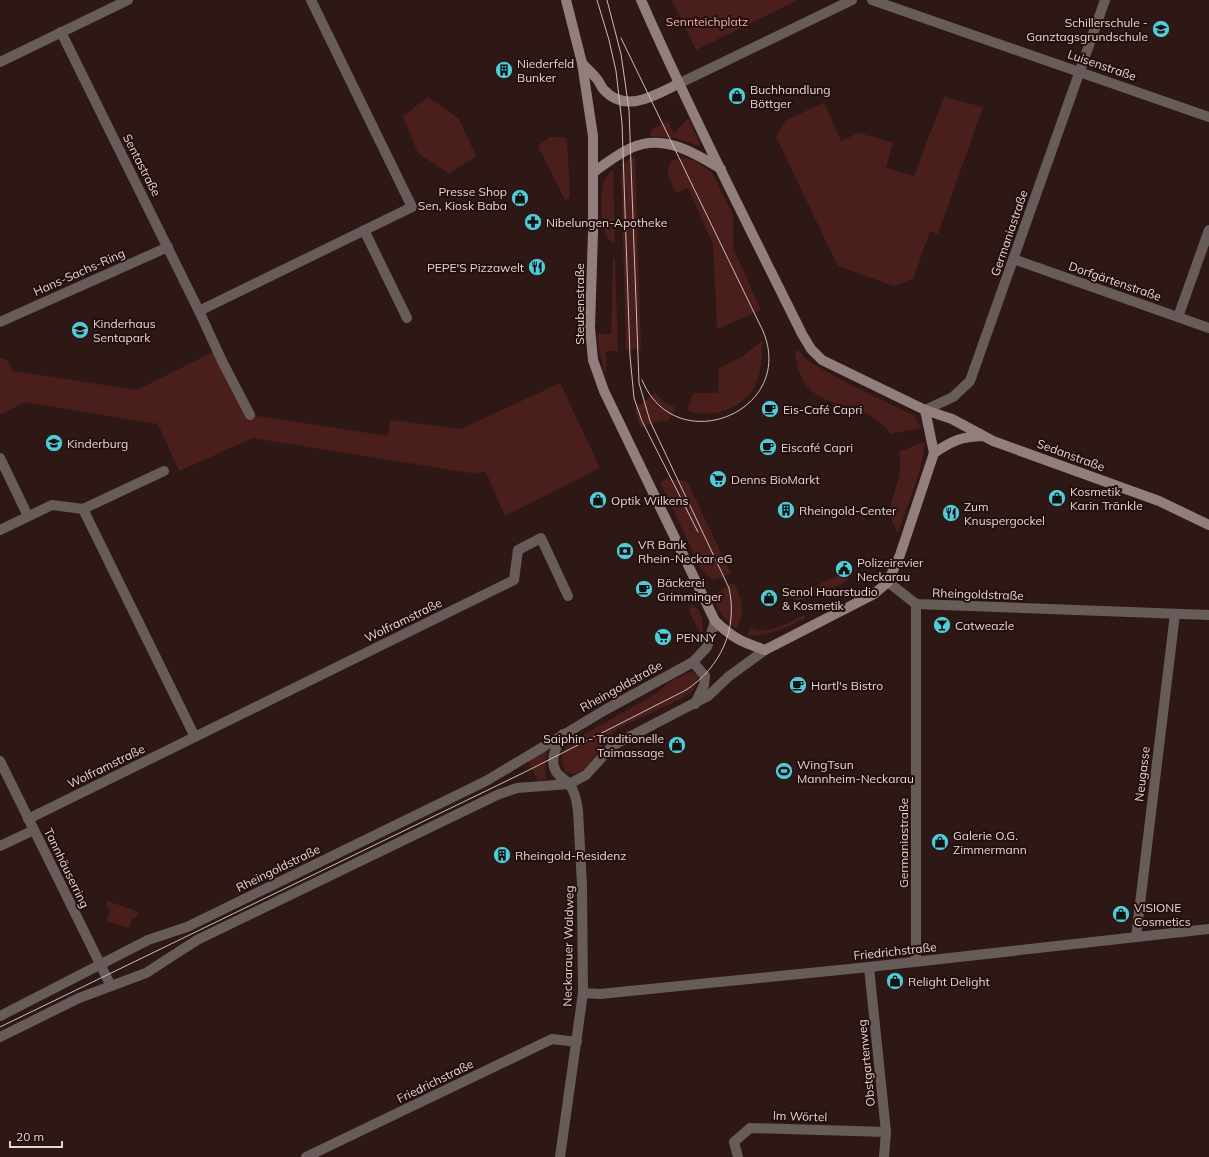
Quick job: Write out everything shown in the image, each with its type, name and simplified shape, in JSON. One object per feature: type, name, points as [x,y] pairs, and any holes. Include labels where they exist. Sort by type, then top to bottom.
[{"type":"street","points":[[0,62],[61,32],[108,4],[128,0]]},
{"type":"street","points":[[199,311],[412,207],[311,0]]},
{"type":"street","name":"Steubenstraße","points":[[566,0],[582,63],[593,136],[594,172],[590,328],[593,360],[604,390],[716,621],[729,635],[739,641],[766,650]]},
{"type":"street","points":[[0,1037],[79,998],[146,973],[198,940],[497,794],[518,788],[569,784],[586,775],[612,746],[695,704],[708,696],[728,677],[766,650],[874,594],[888,582],[900,555],[934,453],[925,410],[829,364],[811,349],[779,288],[678,84],[641,0]]},
{"type":"street","points":[[582,63],[598,80],[605,91],[624,101],[633,102],[642,100],[852,0]]},
{"type":"street","name":"Luisenstraße","points":[[872,0],[1209,117]]},
{"type":"street","name":"Germaniastraße","points":[[925,410],[953,398],[970,381],[1105,0]]},
{"type":"street","name":"Sentastraße","points":[[61,32],[168,247],[222,361],[250,415]]},
{"type":"street","points":[[594,172],[632,148],[651,144],[666,144],[688,150],[721,169]]},
{"type":"street","points":[[364,230],[407,318]]},
{"type":"street","points":[[1178,317],[1209,230]]},
{"type":"street","name":"Hans-Sachs-Ring","points":[[0,322],[168,247]]},
{"type":"street","name":"Dorfgärtenstraße","points":[[1013,259],[1209,328]]},
{"type":"street","name":"Sedanstraße","points":[[925,410],[952,419],[983,436],[1159,501],[1209,525]]},
{"type":"street","points":[[934,453],[951,441],[963,437],[983,436]]},
{"type":"street","points":[[0,458],[28,516]]},
{"type":"street","points":[[0,530],[52,505],[83,509],[164,471]]},
{"type":"street","points":[[83,509],[195,737]]},
{"type":"street","name":"Wolframstraße","points":[[28,819],[514,580],[518,550],[541,538],[568,596]]},
{"type":"street","name":"Rheingoldstraße","points":[[888,582],[916,604],[1209,615]]},
{"type":"street","name":"Germaniastraße","points":[[916,604],[916,961]]},
{"type":"street","name":"Neugasse","points":[[1136,937],[1175,614]]},
{"type":"street","name":"Rheingoldstraße","points":[[0,1016],[148,940],[187,927],[456,796],[521,761],[563,734],[692,662],[707,647],[716,621]]},
{"type":"street","points":[[692,662],[705,676],[704,685],[695,704]]},
{"type":"street","points":[[563,734],[554,756],[553,766],[557,773],[569,784]]},
{"type":"street","name":"Tannhäuserring","points":[[0,761],[111,986]]},
{"type":"street","name":"Neckarauer Waldweg","points":[[560,1157],[583,993],[581,840],[577,800],[569,784]]},
{"type":"street","points":[[0,846],[34,830]]},
{"type":"street","name":"Friedrichstraße","points":[[583,993],[600,994],[869,967],[1209,929]]},
{"type":"street","name":"Obstgartenweg","points":[[869,967],[886,1132],[884,1157]]},
{"type":"street","name":"Friedrichstraße","points":[[306,1157],[552,1039],[577,1042]]},
{"type":"street","name":"Im Wörtel","points":[[738,1157],[734,1142],[750,1128],[886,1132]]},
{"type":"green space","name":"Sennteichplatz","points":[[672,0],[798,0],[696,50]]},
{"type":"green space","points":[[428,97],[459,119],[476,156],[449,174],[418,153],[403,116]]},
{"type":"green space","points":[[944,97],[983,107],[938,234],[930,231],[913,279],[894,286],[838,266],[776,137],[786,120],[824,103],[841,141],[858,133],[893,142],[886,168],[914,176]]},
{"type":"green space","points":[[688,118],[700,143],[699,146],[676,138],[650,136],[652,129],[668,121],[674,134]]},
{"type":"green space","points":[[550,137],[562,137],[567,139],[570,198],[565,200],[538,146]]},
{"type":"green space","points":[[635,156],[641,349],[626,350],[621,164]]},
{"type":"green space","points":[[683,157],[693,160],[711,171],[733,214],[733,248],[761,310],[717,329],[713,244],[688,188],[676,193],[667,173],[671,161]]},
{"type":"green space","points":[[613,169],[615,243],[606,235],[603,227],[601,208],[604,183]]},
{"type":"green space","points":[[613,258],[615,258],[618,351],[606,351],[606,377],[600,355],[597,334],[611,334]]},
{"type":"green space","points":[[762,341],[759,375],[755,386],[743,401],[735,406],[715,413],[705,414],[687,410],[693,393],[718,393],[719,368],[743,356]]},
{"type":"green space","points":[[217,350],[250,415],[388,436],[390,420],[461,429],[560,383],[600,468],[505,516],[486,472],[471,473],[253,438],[179,471],[158,424],[25,402],[0,415],[0,358],[7,360],[13,371],[137,390]]},
{"type":"green space","points":[[798,350],[807,360],[843,381],[913,415],[922,428],[891,434],[879,421],[864,413],[821,397],[809,388],[800,374],[795,352]]},
{"type":"green space","points":[[655,393],[667,404],[676,408],[668,421],[662,421],[640,427],[635,409]]},
{"type":"green space","points":[[925,441],[918,476],[898,533],[892,519],[891,506],[900,473],[899,452]]},
{"type":"green space","points":[[667,479],[687,481],[731,574],[713,580],[701,569],[660,482]]},
{"type":"green space","points":[[844,572],[848,581],[823,593],[797,601],[794,597]]},
{"type":"green space","points":[[734,583],[742,606],[741,616],[736,629],[723,616],[716,604],[718,593]]},
{"type":"green space","points":[[691,605],[701,614],[703,622],[703,635],[700,633],[689,611]]},
{"type":"green space","points":[[804,615],[805,618],[777,631],[763,635],[747,636],[750,628],[757,630],[771,629]]},
{"type":"green space","points":[[689,672],[698,674],[699,679],[692,691],[683,698],[617,729],[583,770],[574,774],[565,772],[561,757],[565,748],[571,742],[657,693],[668,683]]},
{"type":"green space","points":[[546,749],[548,751],[545,759],[546,779],[538,781],[528,761]]},
{"type":"green space","points":[[107,901],[139,912],[137,916],[132,919],[129,928],[106,921],[110,912],[106,905]]},
{"type":"tram line","points":[[597,0],[609,40],[616,71],[622,123],[630,356],[634,398],[642,421],[698,532]]},
{"type":"tram line","points":[[0,1027],[527,771],[686,690],[709,670],[717,658],[724,646],[729,632],[731,618],[729,588],[650,421],[639,383],[629,110],[621,54],[607,0]]},
{"type":"tram line","points":[[621,38],[763,331],[769,360],[763,384],[748,403],[728,416],[704,421],[680,418],[658,404],[642,380]]},
{"type":"place","name":"Schillerschule - Ganztagsgrundschule","points":[[1161,29]]},
{"type":"place","name":"Niederfeld Bunker","points":[[504,70]]},
{"type":"place","name":"Buchhandlung Böttger","points":[[737,96]]},
{"type":"place","name":"Presse Shop Sen, Kiosk Baba","points":[[520,198]]},
{"type":"place","name":"Nibelungen-Apotheke","points":[[533,222]]},
{"type":"place","name":"PEPE'S Pizzawelt","points":[[537,267]]},
{"type":"place","name":"Kinderhaus Sentapark","points":[[80,330]]},
{"type":"place","name":"Eis-Café Capri","points":[[770,409]]},
{"type":"place","name":"Kinderburg","points":[[54,443]]},
{"type":"place","name":"Eiscafé Capri","points":[[768,447]]},
{"type":"place","name":"Denns BioMarkt","points":[[718,479]]},
{"type":"place","name":"Kosmetik Karin Tränkle","points":[[1057,498]]},
{"type":"place","name":"Optik Wilkens","points":[[598,500]]},
{"type":"place","name":"Rheingold-Center","points":[[786,510]]},
{"type":"place","name":"Zum Knuspergockel","points":[[951,513]]},
{"type":"place","name":"VR Bank Rhein-Neckar eG","points":[[625,551]]},
{"type":"place","name":"Polizeirevier Neckarau","points":[[844,569]]},
{"type":"place","name":"Bäckerei Grimminger","points":[[644,589]]},
{"type":"place","name":"Senol Haarstudio & Kosmetik","points":[[769,598]]},
{"type":"place","name":"Catweazle","points":[[942,625]]},
{"type":"place","name":"PENNY","points":[[663,637]]},
{"type":"place","name":"Hartl's Bistro","points":[[798,685]]},
{"type":"place","name":"Saiphin - Traditionelle Taimassage","points":[[677,745]]},
{"type":"place","name":"WingTsun Mannheim-Neckarau","points":[[784,771]]},
{"type":"place","name":"Galerie O.G. Zimmermann","points":[[940,842]]},
{"type":"place","name":"Rheingold-Residenz","points":[[502,855]]},
{"type":"place","name":"VISIONE Cosmetics","points":[[1121,914]]},
{"type":"place","name":"Relight Delight","points":[[895,981]]}]
